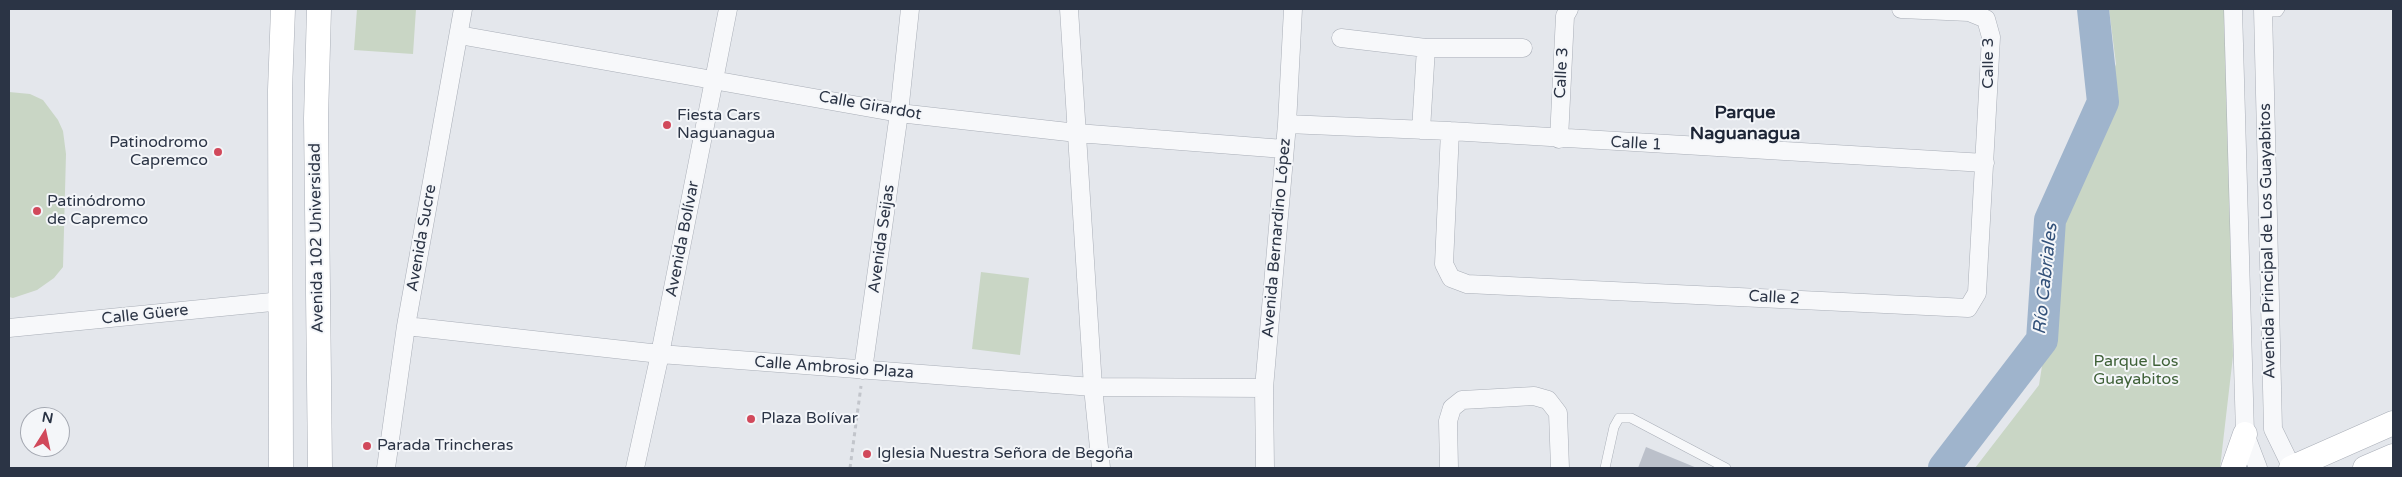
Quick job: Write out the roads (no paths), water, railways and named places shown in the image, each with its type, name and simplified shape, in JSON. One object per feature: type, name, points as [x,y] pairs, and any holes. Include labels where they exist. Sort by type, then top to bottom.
[{"type":"main road","points":[[280,468],[282,301],[280,90],[283,9]]},
{"type":"main road","name":"Avenida 102 Universidad","points":[[320,9],[316,118],[320,468]]},
{"type":"main road","points":[[2291,468],[2393,423]]},
{"type":"main road","points":[[2232,468],[2245,434]]},
{"type":"main road","points":[[2365,468],[2393,456]]},
{"type":"street","name":"Avenida Sucre","points":[[386,468],[406,326],[463,9]]},
{"type":"street","name":"Avenida Bolívar","points":[[635,468],[660,354],[728,9]]},
{"type":"street","name":"Avenida Seijas","points":[[864,370],[899,112],[910,9]]},
{"type":"street","points":[[1069,9],[1093,387],[1101,468]]},
{"type":"street","name":"Avenida Bernardino López","points":[[1265,468],[1264,388],[1287,124],[1293,9]]},
{"type":"street","name":"Calle 3","points":[[1558,139],[1565,16],[1568,9]]},
{"type":"street","name":"Calle 3","points":[[1901,9],[1969,12],[1986,19],[1991,37],[1986,163]]},
{"type":"street","name":"Avenida Principal de Los Guayabitos","points":[[2233,9],[2245,434],[2258,468]]},
{"type":"street","name":"Avenida Principal de Los Guayabitos","points":[[2268,10],[2273,430],[2291,468]]},
{"type":"street","name":"Calle Girardot","points":[[459,35],[714,78],[899,112],[1077,133],[1284,149]]},
{"type":"street","points":[[1341,38],[1426,48],[1523,48]]},
{"type":"street","points":[[1421,130],[1426,48]]},
{"type":"street","name":"Calle 1","points":[[1287,124],[1450,131],[1558,139],[1986,163]]},
{"type":"street","name":"Calle 2","points":[[1450,131],[1444,264],[1450,278],[1467,284],[1968,308],[1977,293],[1986,163]]},
{"type":"street","name":"Calle Güere","points":[[9,328],[282,301]]},
{"type":"street","name":"Calle Ambrosio Plaza","points":[[406,326],[660,354],[1093,387],[1264,388]]},
{"type":"street","points":[[1449,468],[1448,421],[1452,408],[1462,400],[1534,396],[1548,400],[1558,413],[1560,468]]},
{"type":"lane","points":[[1605,468],[1614,427],[1620,418],[1631,418],[1726,468]]},
{"type":"waterway","name":"Río Cabriales","points":[[1944,468],[2042,340],[2050,220],[2103,102],[2093,9]]},
{"type":"place","name":"Fiesta Cars Naguanagua","points":[[667,125]]},
{"type":"place","name":"Patinodromo Capremco","points":[[218,152]]},
{"type":"place","name":"Patinódromo de Capremco","points":[[37,211]]},
{"type":"place","name":"Plaza Bolívar","points":[[751,419]]},
{"type":"place","name":"Parada Trincheras","points":[[367,446]]},
{"type":"place","name":"Iglesia Nuestra Señora de Begoña","points":[[867,454]]},
{"type":"district","name":"Parque Naguanagua","points":[[1745,123]]},
{"type":"park label","name":"Parque Los Guayabitos","points":[[2136,371]]}]
